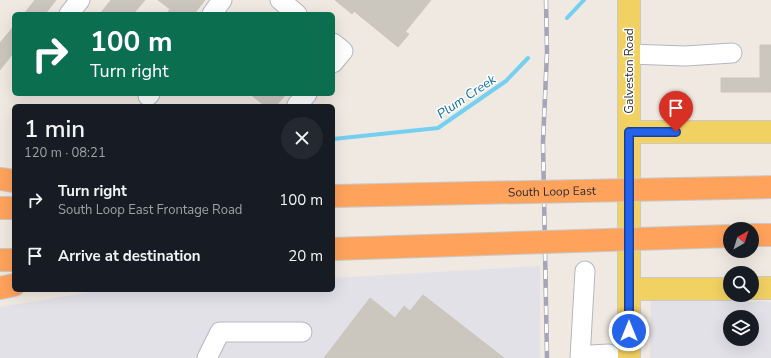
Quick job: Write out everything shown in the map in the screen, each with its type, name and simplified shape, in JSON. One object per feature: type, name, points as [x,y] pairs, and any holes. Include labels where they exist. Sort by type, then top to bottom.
[{"type":"highway","points":[[0,180],[12,181]]},
{"type":"highway","name":"South Loop East","points":[[335,196],[771,187]]},
{"type":"highway","points":[[0,208],[12,208]]},
{"type":"highway","points":[[759,235],[771,235]]},
{"type":"highway","points":[[335,249],[723,236]]},
{"type":"highway","points":[[0,260],[12,260]]},
{"type":"highway","points":[[0,288],[12,285]]},
{"type":"main road","name":"Galveston Road","points":[[629,0],[629,358]]},
{"type":"main road","points":[[629,132],[771,132]]},
{"type":"main road","points":[[759,288],[771,288]]},
{"type":"main road","points":[[629,290],[723,289]]},
{"type":"lane","points":[[71,12],[80,0]]},
{"type":"lane","points":[[213,12],[222,0]]},
{"type":"lane","points":[[280,0],[295,12]]},
{"type":"lane","points":[[335,45],[343,51],[335,61]]},
{"type":"lane","points":[[629,54],[685,56],[732,53]]},
{"type":"lane","points":[[299,104],[305,96]]},
{"type":"lane","points":[[580,358],[585,271]]},
{"type":"lane","points":[[207,358],[220,332],[302,332]]},
{"type":"lane","points":[[587,358],[591,355],[609,354],[613,358]]},
{"type":"shaded area","points":[[540,266],[540,358],[0,358],[0,307],[91,292],[335,292],[335,278]]},
{"type":"shaded area","points":[[651,299],[771,302],[771,358],[650,358]]},
{"type":"building","points":[[35,0],[56,0],[47,12],[26,12]]},
{"type":"building","points":[[111,0],[145,0],[135,12],[102,12]]},
{"type":"building","points":[[158,0],[205,0],[196,12],[168,12],[170,9]]},
{"type":"building","points":[[335,0],[431,0],[405,32],[409,34],[398,47],[354,11],[352,14]]},
{"type":"building","points":[[12,28],[12,55],[0,70],[0,43]]},
{"type":"building","points":[[760,45],[771,45],[771,92],[721,92],[721,78],[760,78]]},
{"type":"building","points":[[252,96],[284,96],[278,104],[262,104]]},
{"type":"building","points":[[423,295],[504,358],[324,358],[370,298],[395,318],[404,306],[410,311]]},
{"type":"waterway","name":"Plum Creek","points":[[567,18],[584,0]]},
{"type":"waterway","name":"Plum Creek","points":[[335,139],[438,128],[506,81],[528,58]]},
{"type":"railway","points":[[546,0],[547,52],[543,142],[547,358]]},
{"type":"route","points":[[629,331],[629,132],[676,132]]}]
